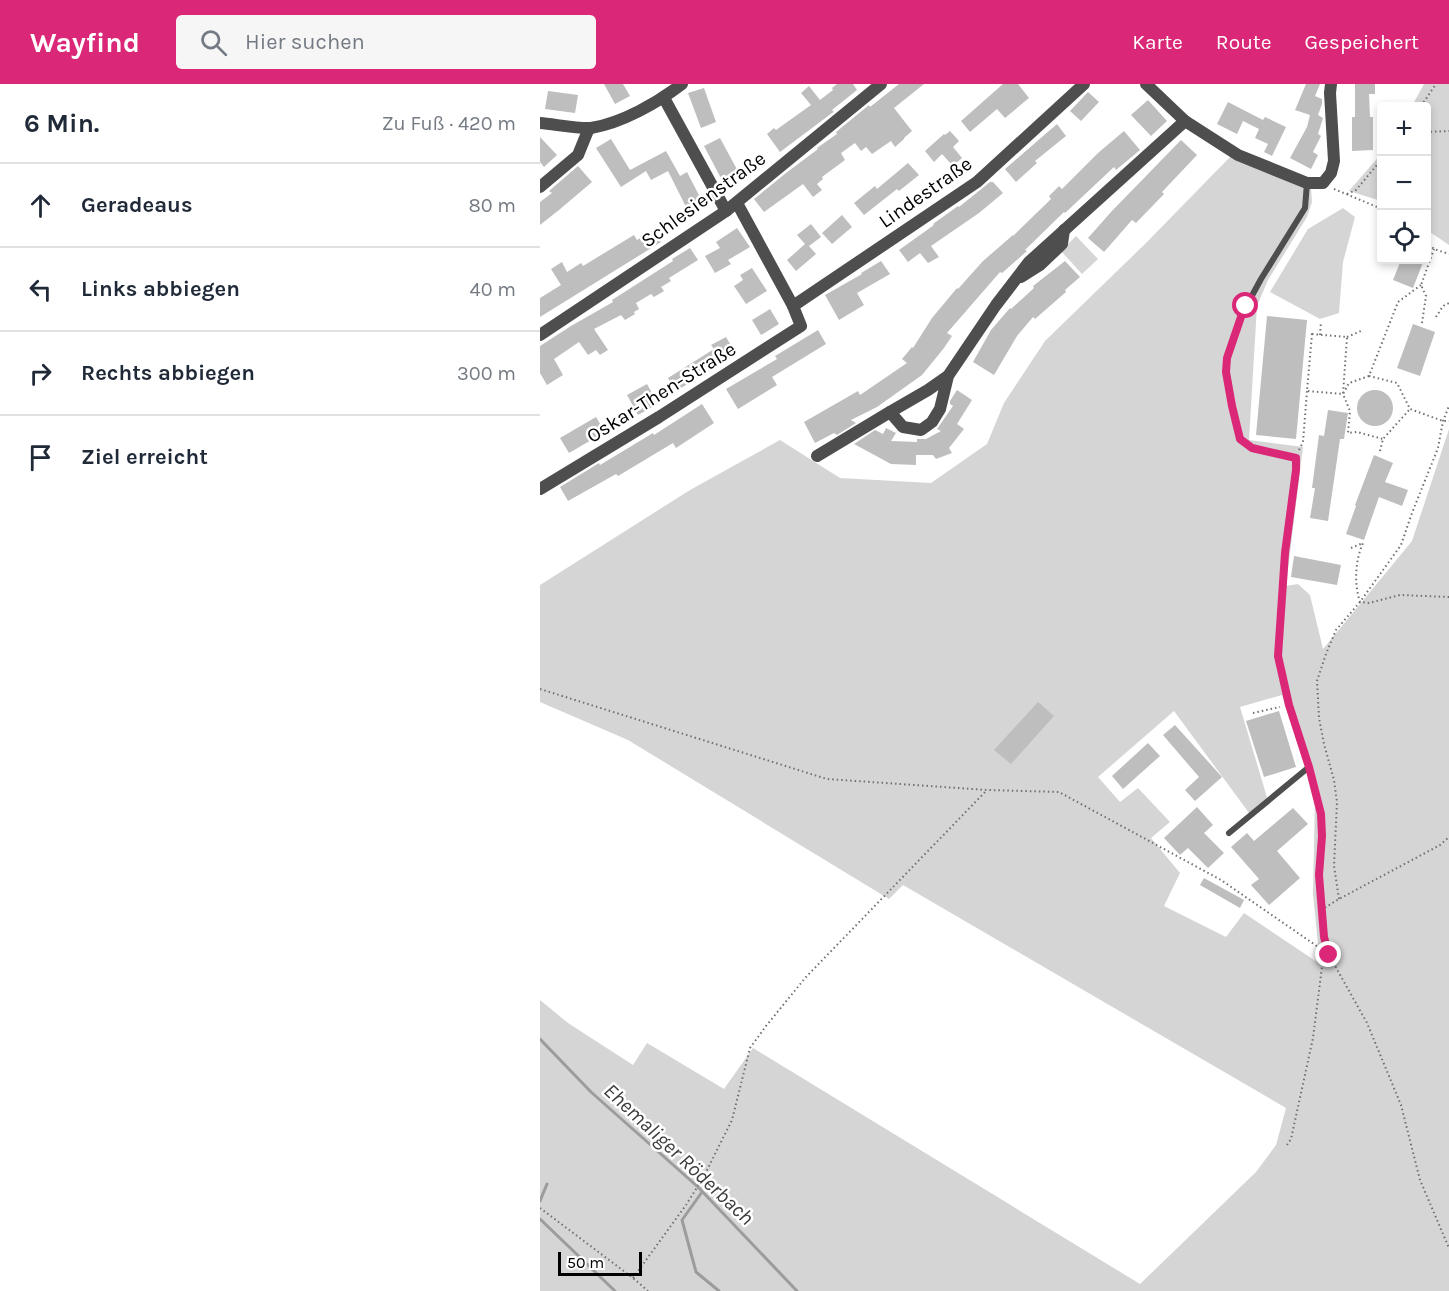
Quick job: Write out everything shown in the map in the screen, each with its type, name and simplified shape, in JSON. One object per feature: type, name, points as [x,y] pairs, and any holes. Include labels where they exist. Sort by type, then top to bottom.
[{"type":"street","points":[[540,123],[590,128],[622,119],[664,98],[682,84]]},
{"type":"street","name":"Schlesienstraße","points":[[540,335],[737,203],[881,84]]},
{"type":"street","name":"Lindestraße","points":[[794,306],[977,182],[1084,84]]},
{"type":"street","points":[[1146,84],[1185,121],[1238,155],[1307,183],[1323,183],[1332,173],[1334,161],[1330,93],[1332,84]]},
{"type":"street","points":[[664,98],[726,211]]},
{"type":"street","points":[[890,412],[903,427],[921,430],[932,422],[940,410],[948,376],[996,305],[1029,262],[1185,121]]},
{"type":"street","points":[[540,187],[578,155],[590,128]]},
{"type":"street","points":[[737,203],[794,306]]},
{"type":"street","name":"Oskar-Then-Straße","points":[[540,489],[659,417],[801,326],[794,306]]},
{"type":"street","points":[[817,456],[948,376]]},
{"type":"lane","points":[[1229,833],[1309,767],[1289,705],[1278,656],[1285,553],[1296,458],[1252,448],[1240,439],[1226,372],[1227,358],[1242,314],[1305,208],[1307,183]]},
{"type":"path","points":[[1424,102],[1436,84]]},
{"type":"path","points":[[1431,132],[1449,131]]},
{"type":"path","points":[[1377,165],[1356,190],[1347,194],[1377,206]]},
{"type":"path","points":[[1431,246],[1449,254]]},
{"type":"path","points":[[1369,375],[1398,302],[1421,285],[1434,249]]},
{"type":"path","points":[[1421,285],[1426,296],[1422,323]]},
{"type":"path","points":[[1436,317],[1443,306],[1449,303]]},
{"type":"path","points":[[1320,335],[1321,322]]},
{"type":"path","points":[[1296,458],[1303,442],[1312,334],[1347,337],[1361,331]]},
{"type":"path","points":[[1347,337],[1343,394],[1350,411],[1348,433],[1358,432],[1383,439]]},
{"type":"path","points":[[1343,394],[1349,383],[1369,375],[1397,383],[1410,409],[1449,421]]},
{"type":"path","points":[[1307,391],[1343,394]]},
{"type":"path","points":[[1339,899],[1334,866],[1337,802],[1319,718],[1317,681],[1336,630],[1360,602],[1401,545],[1438,448],[1443,421],[1449,406]]},
{"type":"path","points":[[1380,451],[1383,439],[1410,409]]},
{"type":"path","points":[[1350,548],[1363,543],[1358,562],[1356,590],[1360,602]]},
{"type":"path","points":[[1360,602],[1369,603],[1400,595],[1449,597]]},
{"type":"path","points":[[540,689],[827,779],[987,790],[1059,792],[1221,880],[1324,951],[1313,1038],[1291,1139],[1287,1145]]},
{"type":"path","points":[[1253,713],[1289,705]]},
{"type":"path","points":[[1309,767],[1321,814],[1319,875],[1324,937],[1329,955],[1367,1023],[1401,1105],[1420,1180],[1449,1248]]},
{"type":"path","points":[[633,1278],[687,1205],[703,1178],[732,1120],[750,1048],[755,1040],[806,977],[987,790]]},
{"type":"path","points":[[1321,910],[1440,845],[1449,837]]},
{"type":"path","points":[[540,1208],[648,1291]]},
{"type":"shaded area","points":[[1424,84],[1449,84],[1449,245],[1431,233],[1431,102],[1414,102]]},
{"type":"shaded area","points":[[1231,156],[1311,188],[1312,202],[1307,217],[1268,280],[1257,306],[1249,440],[1303,447],[1286,586],[1298,584],[1310,595],[1323,649],[1412,541],[1449,429],[1449,1291],[540,1291],[540,1000],[568,1023],[633,1065],[647,1043],[724,1089],[753,1048],[1140,1284],[1256,1172],[1276,1145],[1286,1108],[903,885],[889,899],[628,740],[540,702],[540,585],[690,490],[780,440],[840,478],[931,483],[987,444],[1004,403],[1045,341]],"holes":[[[1282,695],[1315,797],[1313,894],[1320,964],[1244,913],[1226,937],[1164,906],[1180,873],[1151,838],[1170,822],[1138,788],[1120,802],[1098,777],[1174,711],[1252,817],[1269,804],[1240,707]]]},
{"type":"shaded area","points":[[1377,159],[1377,200],[1349,191]]},
{"type":"shaded area","points":[[1343,208],[1355,217],[1343,262],[1339,313],[1320,319],[1270,292],[1308,229]]},
{"type":"shaded area","points":[[1076,236],[1098,259],[1082,274],[1061,251]]},
{"type":"building","points":[[604,84],[623,84],[630,96],[615,104]]},
{"type":"building","points":[[837,84],[853,84],[857,90],[832,110],[834,112],[780,152],[767,134],[811,105],[801,93],[809,86],[820,100]]},
{"type":"building","points":[[899,84],[924,84],[894,108],[912,131],[904,139],[895,147],[891,141],[872,154],[866,147],[861,151],[855,143],[841,153],[845,160],[822,177],[823,179],[817,184],[822,190],[813,197],[803,184],[764,212],[754,199],[837,134],[836,132],[869,105],[870,107]]},
{"type":"building","points":[[1003,84],[1018,84],[1029,98],[1005,118],[997,109],[970,132],[961,121]]},
{"type":"building","points":[[1306,84],[1320,84],[1315,96],[1322,99],[1318,115],[1323,118],[1318,134],[1321,136],[1313,152],[1318,155],[1311,169],[1290,158],[1307,127],[1310,115],[1295,110]]},
{"type":"building","points":[[1355,84],[1375,84],[1375,94],[1369,94],[1370,117],[1373,117],[1373,150],[1352,151]]},
{"type":"building","points":[[704,88],[716,122],[701,128],[688,93]]},
{"type":"building","points":[[548,91],[578,95],[575,113],[545,109]]},
{"type":"building","points":[[1088,92],[1099,102],[1081,121],[1070,111]]},
{"type":"building","points":[[1148,100],[1167,121],[1151,136],[1131,115]]},
{"type":"building","points":[[1228,102],[1263,120],[1265,117],[1286,127],[1272,156],[1264,152],[1268,144],[1255,138],[1259,129],[1243,121],[1237,134],[1217,124]]},
{"type":"building","points":[[1057,124],[1066,136],[1035,161],[1037,163],[1016,182],[1005,169]]},
{"type":"building","points":[[950,131],[959,141],[953,147],[962,158],[953,166],[942,154],[934,162],[925,151]]},
{"type":"building","points":[[1124,131],[1140,150],[1116,170],[1114,167],[1064,212],[1025,250],[1027,251],[1002,273],[1000,272],[947,333],[952,336],[922,375],[877,407],[851,420],[856,423],[837,435],[834,433],[815,443],[804,422],[858,391],[860,395],[907,363],[902,359],[913,348],[932,318],[957,288],[1051,199],[1049,196],[1059,186],[1062,189]]},
{"type":"building","points":[[540,137],[557,155],[544,167],[540,162]]},
{"type":"building","points":[[720,138],[740,175],[724,184],[704,146]]},
{"type":"building","points":[[611,139],[630,170],[666,151],[680,176],[687,172],[705,207],[690,215],[668,171],[651,180],[646,171],[621,187],[596,148]]},
{"type":"building","points":[[1181,140],[1197,155],[1162,192],[1164,194],[1136,223],[1132,220],[1104,252],[1088,238]]},
{"type":"building","points":[[908,163],[919,175],[864,215],[854,203],[875,186],[877,189]]},
{"type":"building","points":[[578,166],[592,182],[540,225],[540,202]]},
{"type":"building","points":[[993,182],[1003,193],[979,213],[931,246],[939,257],[928,263],[920,253],[908,262],[899,250]]},
{"type":"building","points":[[842,215],[852,227],[832,244],[822,233]]},
{"type":"building","points":[[811,224],[821,237],[809,246],[816,254],[796,271],[787,260],[805,244],[797,235]]},
{"type":"building","points":[[737,228],[750,247],[728,260],[731,264],[715,273],[705,256],[720,248],[716,242]]},
{"type":"building","points":[[654,230],[661,242],[540,317],[540,298],[561,285],[551,269],[562,262],[567,272],[581,263],[583,266],[634,235],[637,240]]},
{"type":"building","points":[[690,248],[698,260],[669,278],[671,281],[661,287],[664,291],[654,297],[651,294],[636,303],[639,309],[625,320],[621,315],[594,329],[608,350],[600,355],[596,350],[588,355],[579,342],[554,359],[563,375],[547,385],[540,373],[540,346],[613,302],[612,300]]},
{"type":"building","points":[[881,261],[890,274],[857,293],[864,305],[839,320],[825,295]]},
{"type":"building","points":[[1065,261],[1080,277],[1035,319],[1033,317],[1017,336],[994,375],[973,362],[991,330],[1010,308]]},
{"type":"building","points":[[1399,264],[1422,264],[1413,288],[1393,280]]},
{"type":"building","points":[[752,268],[767,291],[746,304],[734,286],[743,280],[740,275]]},
{"type":"building","points":[[770,309],[779,324],[761,335],[752,320]]},
{"type":"building","points":[[1267,316],[1307,320],[1296,439],[1256,435]]},
{"type":"building","points":[[1413,324],[1435,332],[1420,376],[1397,368]]},
{"type":"building","points":[[818,330],[826,344],[772,377],[777,385],[738,409],[726,389],[777,359],[775,356]]},
{"type":"building","points":[[726,337],[736,354],[676,391],[668,378],[714,349],[711,345]]},
{"type":"building","points":[[647,384],[658,404],[638,415],[627,395]]},
{"type":"building","points":[[957,390],[972,400],[957,424],[964,429],[949,448],[952,453],[936,459],[933,455],[916,455],[916,465],[891,464],[854,444],[875,430],[883,434],[886,428],[896,433],[891,441],[917,442],[917,439],[926,439],[941,431],[937,429],[953,406],[950,401]]},
{"type":"building","points":[[1375,390],[1388,395],[1393,408],[1388,421],[1375,426],[1362,421],[1357,408],[1362,395]]},
{"type":"building","points":[[702,404],[714,423],[676,448],[673,443],[618,476],[616,474],[568,501],[560,487],[653,433],[654,435]]},
{"type":"building","points":[[1328,410],[1348,413],[1344,439],[1340,439],[1328,521],[1310,518],[1319,435],[1324,436]]},
{"type":"building","points":[[596,417],[605,432],[569,453],[560,438]]},
{"type":"building","points":[[1374,455],[1393,463],[1385,482],[1408,490],[1402,506],[1379,497],[1364,540],[1346,534]]},
{"type":"building","points":[[1294,556],[1341,565],[1337,585],[1291,577]]},
{"type":"building","points":[[1038,702],[1054,716],[1011,764],[994,750]]},
{"type":"building","points":[[1279,711],[1296,767],[1264,777],[1246,721]]},
{"type":"building","points":[[1175,725],[1222,777],[1195,801],[1185,790],[1199,777],[1163,735]]},
{"type":"building","points":[[1148,743],[1160,756],[1123,789],[1112,776]]},
{"type":"building","points":[[1197,807],[1213,825],[1204,833],[1224,853],[1208,868],[1188,848],[1180,855],[1164,838]]},
{"type":"building","points":[[1293,808],[1308,824],[1277,851],[1300,878],[1269,905],[1251,885],[1259,879],[1231,847],[1247,833],[1254,841]]},
{"type":"building","points":[[1204,878],[1244,900],[1240,908],[1200,885]]},
{"type":"waterway","name":"Ehemaliger Röderbach","points":[[540,1039],[591,1092],[698,1187],[797,1291]]},
{"type":"waterway","points":[[540,1201],[547,1184]]},
{"type":"waterway","points":[[702,1192],[682,1220],[696,1272],[719,1291]]},
{"type":"waterway","points":[[540,1219],[615,1291]]},
{"type":"route","points":[[1246,306],[1227,358],[1226,372],[1240,439],[1252,448],[1296,458],[1285,553],[1278,656],[1289,705],[1321,814],[1319,875],[1324,937],[1329,955]]}]
